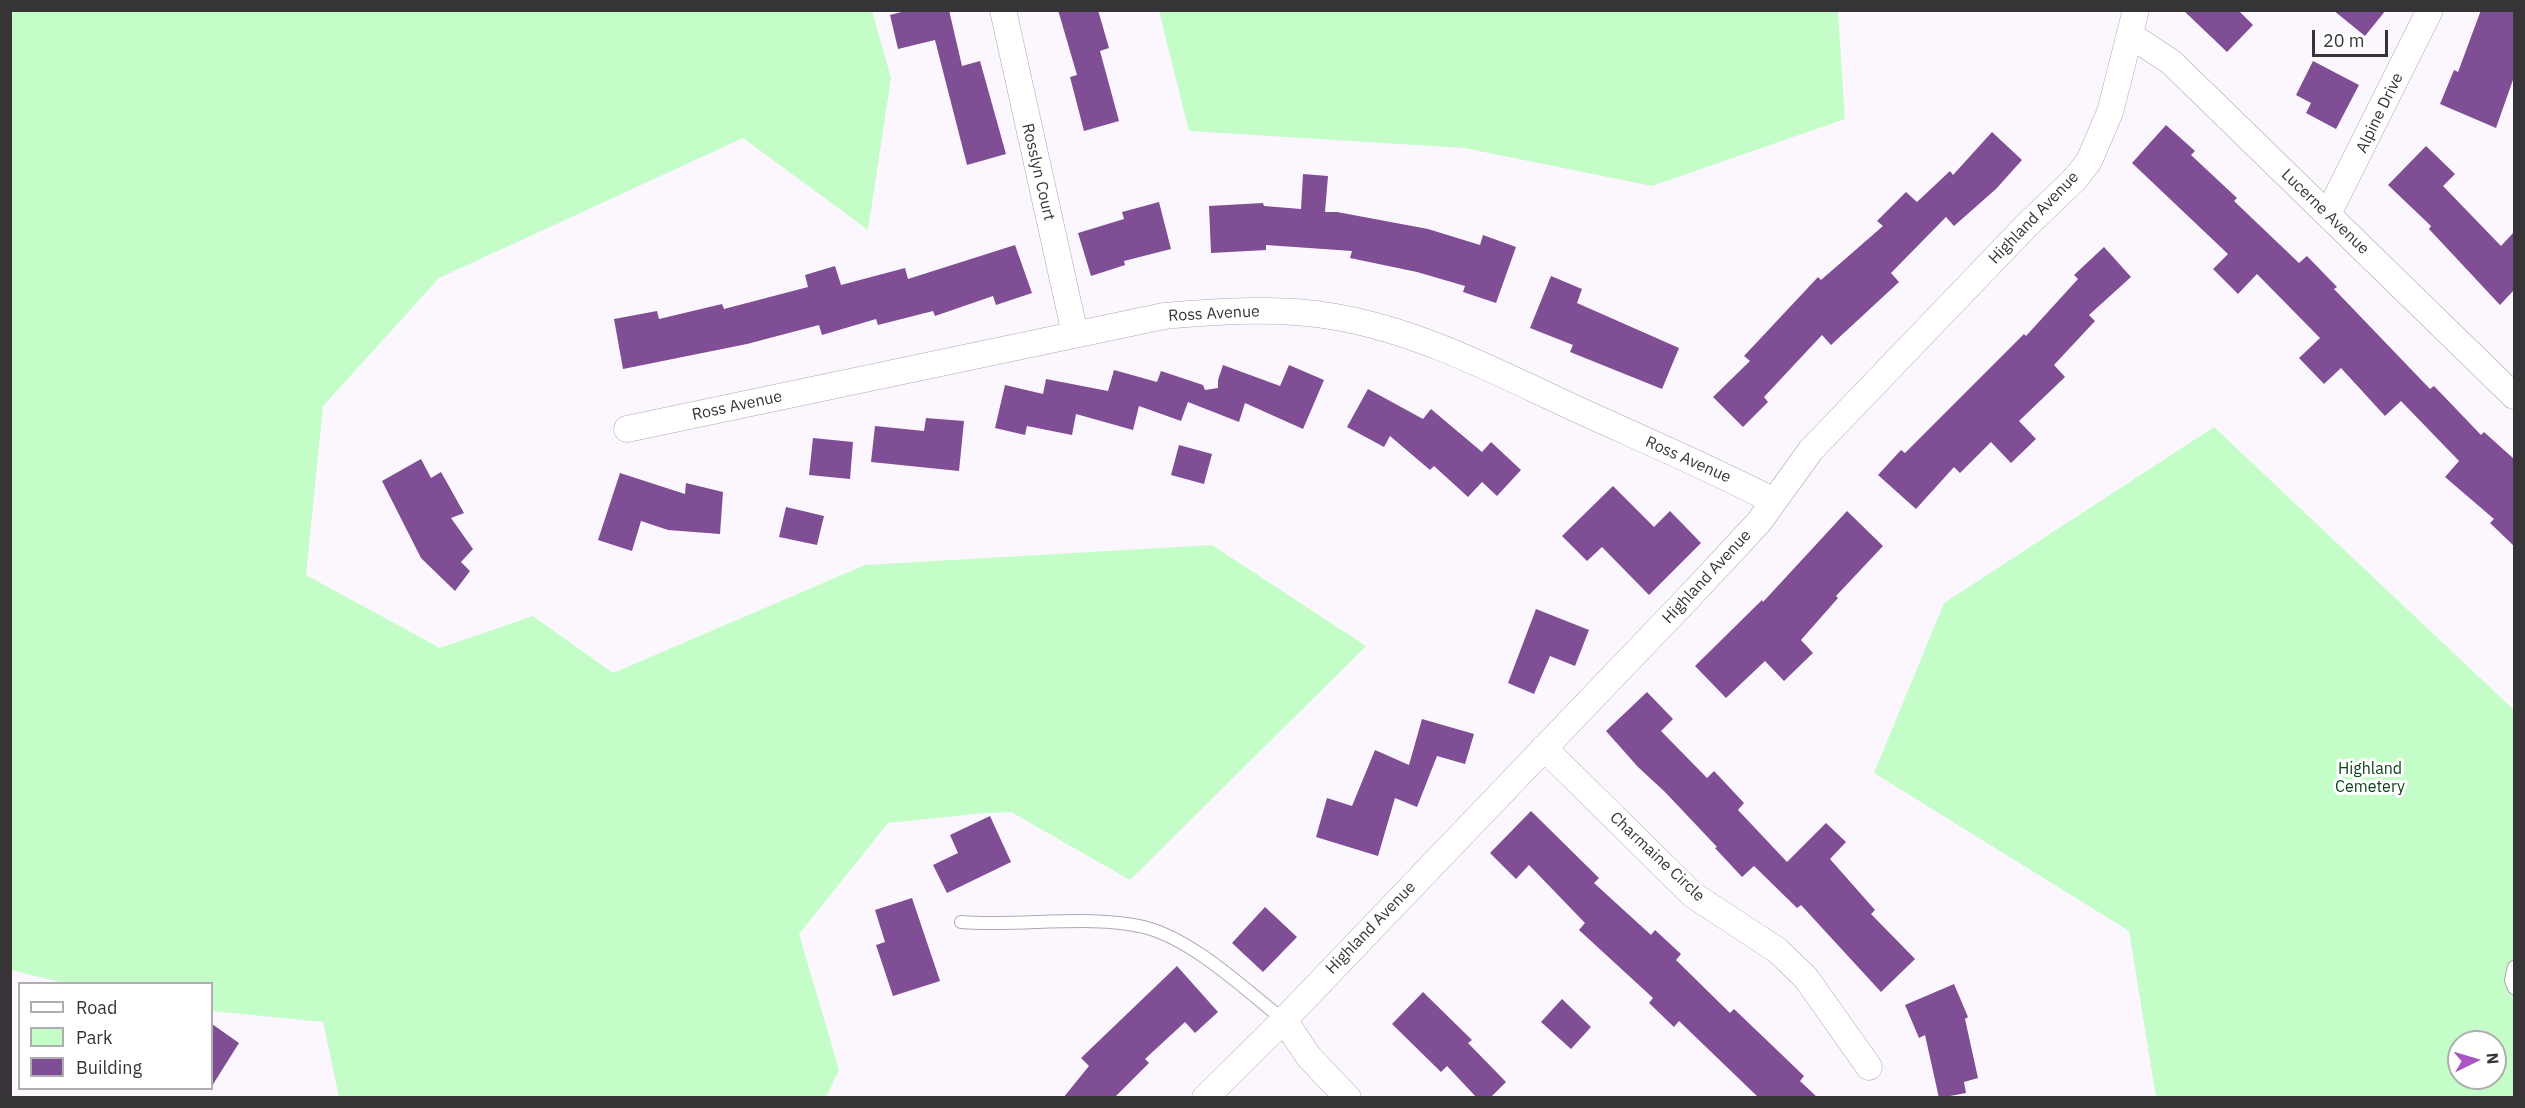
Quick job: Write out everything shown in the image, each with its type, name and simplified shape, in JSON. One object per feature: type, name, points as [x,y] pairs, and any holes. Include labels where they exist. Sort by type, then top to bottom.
[{"type":"street","name":"Rosslyn Court","points":[[1003,10],[1023,109],[1075,334]]},
{"type":"street","name":"Highland Avenue","points":[[1205,1098],[1284,1020],[1743,539],[1811,450],[2075,179],[2089,161],[2110,112],[2136,10]]},
{"type":"street","name":"Alpine Drive","points":[[2328,214],[2430,10]]},
{"type":"street","name":"Lucerne Avenue","points":[[2130,35],[2171,62],[2514,396]]},
{"type":"street","name":"Ross Avenue","points":[[627,429],[1164,316],[1229,310],[1291,311],[1337,317],[1405,335],[1489,369],[1774,501]]},
{"type":"street","name":"Charmaine Circle","points":[[1544,748],[1693,895],[1784,957],[1806,978],[1869,1067]]},
{"type":"street","points":[[1284,1020],[1309,1057],[1348,1098]]},
{"type":"lane","points":[[961,922],[995,925],[1094,922],[1143,927],[1172,938],[1212,965],[1284,1020]]},
{"type":"lane","points":[[2514,967],[2511,980],[2514,988]]},
{"type":"green space","points":[[10,11],[872,11],[891,78],[868,230],[743,138],[439,278],[323,406],[306,575],[440,648],[533,616],[613,673],[865,565],[1212,545],[1366,646],[1130,880],[1011,812],[888,823],[799,934],[839,1070],[826,1097],[339,1097],[323,1022],[213,1011],[213,982],[60,982],[11,970]]},
{"type":"green space","points":[[1159,11],[1838,11],[1845,119],[1652,186],[1464,148],[1189,131]]},
{"type":"green space","name":"Highland Cemetery","points":[[2214,427],[2514,710],[2514,1097],[2156,1097],[2129,931],[1874,773],[1944,603]]},
{"type":"building","points":[[909,10],[949,10],[962,66],[980,61],[1006,154],[967,165],[935,40],[898,49],[890,15]]},
{"type":"building","points":[[1058,10],[1098,10],[1109,48],[1100,51],[1119,121],[1084,131],[1070,77],[1077,75]]},
{"type":"building","points":[[2183,10],[2238,10],[2253,25],[2227,52]]},
{"type":"building","points":[[2333,10],[2386,10],[2365,36]]},
{"type":"building","points":[[2481,10],[2514,10],[2514,77],[2496,128],[2440,104],[2454,70],[2458,72]]},
{"type":"building","points":[[2313,61],[2359,85],[2336,129],[2306,113],[2311,103],[2296,95]]},
{"type":"building","points":[[2166,125],[2195,151],[2191,155],[2237,198],[2234,201],[2299,263],[2307,256],[2337,287],[2334,289],[2430,389],[2434,386],[2481,435],[2484,432],[2514,459],[2514,546],[2490,523],[2494,519],[2445,477],[2459,461],[2401,401],[2385,416],[2341,368],[2324,384],[2299,358],[2320,338],[2257,274],[2238,294],[2213,269],[2228,254],[2132,163]]},
{"type":"building","points":[[1992,132],[2022,160],[1996,189],[1954,226],[1946,217],[1891,273],[1899,282],[1831,345],[1822,335],[1764,397],[1768,402],[1743,427],[1713,397],[1750,361],[1744,356],[1818,277],[1821,280],[1883,226],[1877,221],[1906,192],[1917,202],[1950,171],[1953,175]]},
{"type":"building","points":[[2426,146],[2455,174],[2443,186],[2501,246],[2514,232],[2514,290],[2500,305],[2429,229],[2431,226],[2388,185]]},
{"type":"building","points":[[1303,174],[1328,176],[1325,212],[1337,212],[1428,229],[1480,245],[1483,235],[1516,247],[1496,303],[1463,292],[1465,286],[1417,272],[1350,258],[1352,251],[1266,245],[1266,250],[1211,253],[1209,206],[1263,203],[1264,206],[1301,209]]},
{"type":"building","points":[[1159,202],[1171,249],[1124,261],[1125,265],[1091,276],[1078,233],[1124,219],[1122,212]]},
{"type":"building","points":[[1015,245],[1032,293],[996,305],[993,296],[935,316],[933,311],[878,325],[876,319],[822,335],[819,325],[747,344],[623,369],[614,319],[657,311],[659,319],[722,304],[724,309],[808,287],[805,275],[835,266],[841,285],[905,268],[908,279]]},
{"type":"building","points":[[2104,247],[2131,277],[2089,315],[2095,321],[2054,365],[2065,377],[2019,421],[2036,439],[2011,463],[1991,442],[1960,473],[1954,467],[1916,509],[1878,475],[1901,450],[1905,453],[2024,334],[2026,336],[2078,279],[2074,275]]},
{"type":"building","points":[[1551,276],[1582,289],[1577,303],[1679,348],[1662,389],[1570,352],[1573,345],[1530,328]]},
{"type":"building","points":[[1223,365],[1280,386],[1289,365],[1324,380],[1303,429],[1245,403],[1239,422],[1188,402],[1181,421],[1139,406],[1133,430],[1076,414],[1072,435],[1027,426],[1025,435],[995,428],[1005,385],[1043,394],[1046,379],[1108,391],[1114,370],[1157,382],[1161,371],[1203,385],[1205,390],[1218,388]]},
{"type":"building","points":[[1368,389],[1423,419],[1431,409],[1482,452],[1491,442],[1521,470],[1497,496],[1482,482],[1468,497],[1434,466],[1430,470],[1390,436],[1384,447],[1347,427]]},
{"type":"building","points":[[926,418],[964,421],[959,471],[871,462],[875,426],[924,431]]},
{"type":"building","points":[[813,438],[853,442],[850,479],[809,475]]},
{"type":"building","points":[[1179,445],[1212,454],[1204,484],[1171,475]]},
{"type":"building","points":[[421,459],[431,478],[441,472],[464,513],[451,518],[473,549],[461,562],[470,571],[455,591],[421,558],[382,481]]},
{"type":"building","points":[[620,473],[685,494],[686,483],[723,492],[720,534],[668,530],[641,521],[632,551],[598,540]]},
{"type":"building","points":[[1613,486],[1654,527],[1670,511],[1701,543],[1649,595],[1602,547],[1587,561],[1562,536]]},
{"type":"building","points":[[786,507],[824,516],[817,545],[779,537]]},
{"type":"building","points":[[1847,511],[1883,546],[1836,596],[1838,598],[1801,640],[1813,653],[1784,681],[1765,661],[1726,698],[1695,666],[1762,600],[1763,602]]},
{"type":"building","points":[[1536,609],[1589,630],[1575,666],[1550,656],[1534,694],[1508,683]]},
{"type":"building","points":[[1647,692],[1673,719],[1661,731],[1707,778],[1714,771],[1744,803],[1738,810],[1787,862],[1826,823],[1846,842],[1830,859],[1875,910],[1871,914],[1915,959],[1881,992],[1801,905],[1797,908],[1754,866],[1742,877],[1715,848],[1717,847],[1606,731]]},
{"type":"building","points":[[1422,719],[1474,734],[1465,764],[1437,756],[1417,807],[1395,798],[1378,856],[1316,837],[1327,798],[1352,806],[1375,750],[1409,765]]},
{"type":"building","points":[[1531,811],[1599,878],[1594,883],[1651,935],[1655,930],[1681,954],[1676,960],[1730,1013],[1734,1009],[1804,1076],[1800,1081],[1818,1098],[1759,1098],[1679,1021],[1674,1027],[1649,1003],[1653,998],[1579,930],[1585,923],[1529,865],[1516,879],[1490,853]]},
{"type":"building","points":[[990,816],[1011,862],[947,893],[933,865],[958,853],[950,835]]},
{"type":"building","points":[[912,898],[940,981],[893,996],[876,945],[885,942],[875,910]]},
{"type":"building","points":[[1265,907],[1297,937],[1263,972],[1232,943]]},
{"type":"building","points":[[1177,966],[1218,1012],[1195,1033],[1185,1022],[1145,1059],[1149,1063],[1114,1098],[1063,1098],[1089,1066],[1081,1058]]},
{"type":"building","points":[[1954,984],[1968,1017],[1965,1019],[1978,1078],[1964,1082],[1966,1093],[1939,1098],[1925,1035],[1919,1038],[1905,1005]]},
{"type":"building","points":[[1423,992],[1472,1040],[1468,1043],[1506,1082],[1490,1098],[1477,1098],[1447,1066],[1441,1072],[1392,1024]]},
{"type":"building","points":[[1562,999],[1591,1027],[1571,1049],[1541,1022]]},
{"type":"building","points":[[213,1025],[239,1043],[213,1084]]}]
